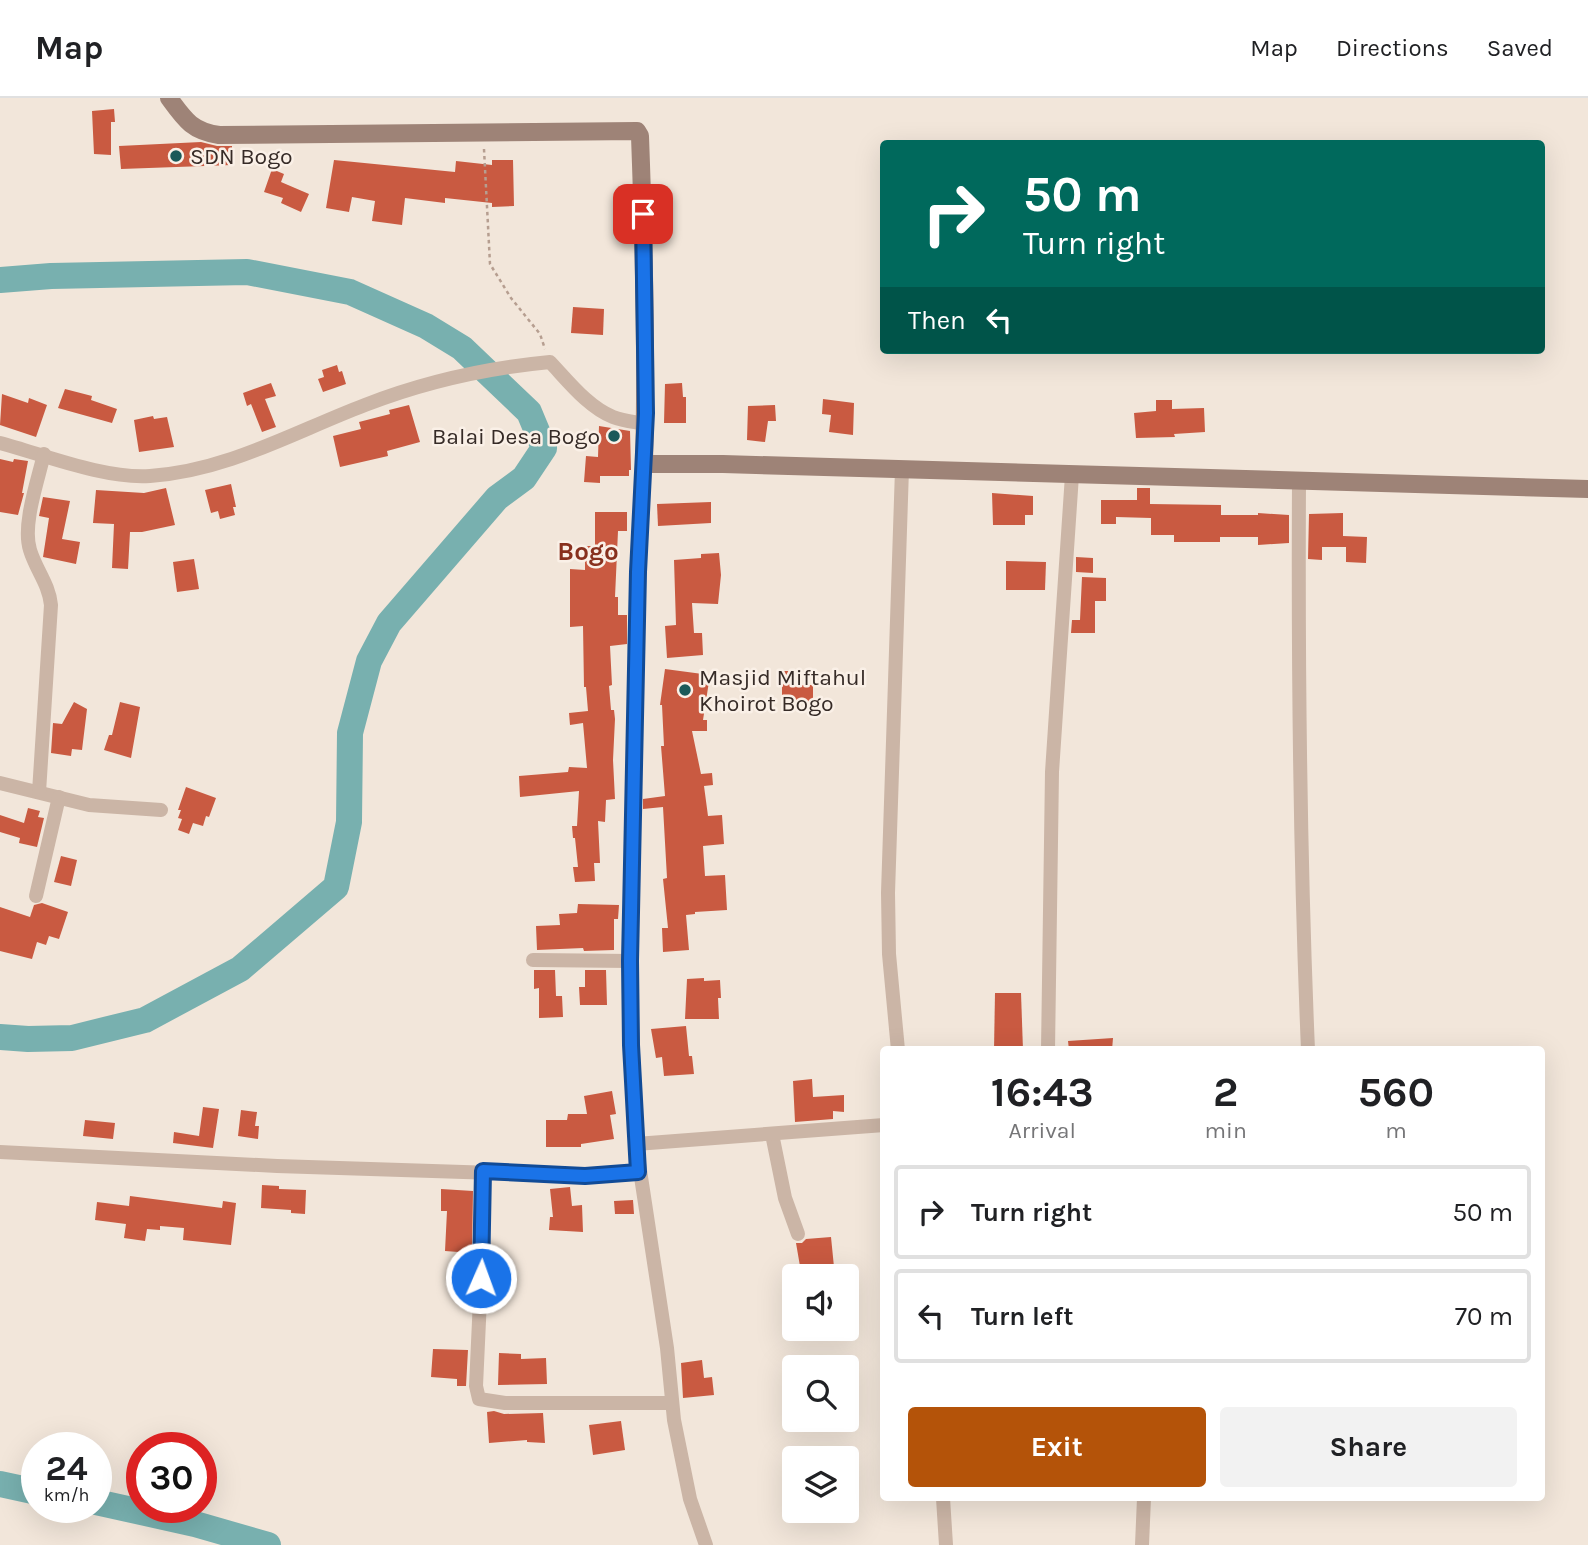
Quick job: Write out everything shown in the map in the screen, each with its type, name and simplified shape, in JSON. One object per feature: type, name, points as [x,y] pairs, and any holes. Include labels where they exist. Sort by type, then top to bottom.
[{"type":"street","points":[[169,98],[192,127],[219,135],[633,130],[639,133],[643,214],[645,424],[638,572],[630,961],[635,1144],[667,1348],[674,1420],[690,1499],[706,1545]]},
{"type":"street","points":[[0,443],[113,474],[148,476],[203,468],[264,448],[397,393],[471,374],[550,362],[603,413],[645,424]]},
{"type":"street","points":[[39,792],[51,605],[50,592],[30,551],[28,526],[44,454]]},
{"type":"street","points":[[644,464],[1588,489]]},
{"type":"street","points":[[898,1046],[889,954],[888,893],[902,469]]},
{"type":"street","points":[[1048,1046],[1052,772],[1072,475]]},
{"type":"street","points":[[1299,482],[1301,874],[1308,1046]]},
{"type":"street","points":[[0,783],[115,808],[162,810]]},
{"type":"street","points":[[36,896],[59,797]]},
{"type":"street","points":[[533,960],[630,961]]},
{"type":"street","points":[[635,1144],[880,1125]]},
{"type":"street","points":[[772,1134],[785,1198],[798,1234]]},
{"type":"street","points":[[0,1152],[277,1166],[585,1176],[638,1172]]},
{"type":"street","points":[[483,1171],[476,1386],[479,1399],[505,1403],[672,1403]]},
{"type":"street","points":[[943,1501],[946,1545]]},
{"type":"street","points":[[1142,1545],[1144,1501]]},
{"type":"path","points":[[483,132],[490,264],[511,298],[540,334],[550,362]]},
{"type":"building","points":[[114,109],[115,122],[111,122],[111,155],[94,154],[92,111]]},
{"type":"building","name":"SDN Bogo","points":[[201,142],[232,146],[232,165],[121,169],[119,146]]},
{"type":"building","points":[[334,160],[455,172],[456,161],[492,165],[492,160],[513,160],[514,206],[492,207],[492,203],[445,198],[445,203],[405,198],[402,225],[372,221],[375,201],[352,197],[349,212],[326,208]]},
{"type":"building","points":[[272,169],[284,174],[281,182],[309,194],[301,212],[281,203],[283,198],[264,192]]},
{"type":"building","points":[[573,307],[604,309],[603,335],[571,333]]},
{"type":"building","points":[[337,365],[346,384],[323,392],[318,379],[324,377],[322,370]]},
{"type":"building","points":[[271,383],[276,396],[265,399],[276,427],[262,432],[251,404],[247,406],[243,393]]},
{"type":"building","points":[[682,383],[683,397],[686,397],[686,423],[664,423],[665,384]]},
{"type":"building","points":[[65,389],[92,396],[91,400],[117,409],[112,423],[58,408]]},
{"type":"building","points":[[2,394],[28,403],[29,398],[47,405],[36,437],[0,425]]},
{"type":"building","points":[[823,399],[854,403],[853,435],[829,432],[831,415],[822,414]]},
{"type":"building","points":[[1156,400],[1172,400],[1172,409],[1204,408],[1205,432],[1174,434],[1175,437],[1136,438],[1134,413],[1156,411]]},
{"type":"building","points":[[409,405],[420,442],[387,451],[388,456],[340,467],[333,436],[361,429],[359,422],[390,414],[389,410]]},
{"type":"building","points":[[775,405],[776,421],[768,421],[765,442],[747,440],[748,406]]},
{"type":"building","points":[[153,416],[154,419],[167,417],[174,447],[139,452],[134,420]]},
{"type":"building","points":[[599,426],[630,431],[629,476],[600,476],[600,483],[584,482],[586,456],[598,457]]},
{"type":"building","points":[[0,459],[28,461],[18,515],[0,512]]},
{"type":"building","points":[[231,484],[235,515],[220,519],[218,511],[211,513],[205,490]]},
{"type":"building","points":[[166,488],[175,525],[130,532],[128,569],[112,568],[114,524],[93,523],[96,490],[144,493]]},
{"type":"building","points":[[1137,488],[1150,488],[1150,504],[1221,505],[1221,515],[1289,515],[1289,543],[1258,545],[1258,537],[1220,537],[1220,542],[1174,542],[1174,535],[1151,535],[1151,518],[1116,517],[1116,524],[1101,524],[1101,500],[1137,500]]},
{"type":"building","points":[[992,493],[1033,496],[1033,515],[1025,515],[1025,525],[993,525]]},
{"type":"building","points":[[43,497],[70,501],[62,539],[80,542],[76,564],[43,557],[49,518],[39,516]]},
{"type":"building","points":[[711,502],[711,523],[658,526],[657,504]]},
{"type":"building","points":[[595,512],[627,512],[627,531],[618,531],[615,597],[618,597],[618,615],[627,615],[627,644],[610,646],[612,685],[609,686],[611,710],[614,710],[615,719],[615,799],[606,800],[605,822],[598,821],[600,863],[594,863],[595,881],[575,882],[573,867],[578,867],[572,826],[577,826],[579,791],[520,797],[519,776],[568,772],[569,767],[587,768],[583,723],[570,725],[569,713],[588,711],[584,687],[583,626],[570,627],[570,569],[585,570],[585,546],[595,546]]},
{"type":"building","points":[[1343,513],[1343,536],[1367,537],[1366,563],[1346,562],[1346,547],[1322,547],[1322,560],[1308,559],[1309,514]]},
{"type":"building","points":[[719,553],[721,575],[718,604],[692,603],[694,633],[702,633],[703,655],[667,658],[665,626],[676,625],[674,560],[701,558],[701,554]]},
{"type":"building","points":[[1076,557],[1093,558],[1093,573],[1076,572]]},
{"type":"building","points":[[194,559],[199,589],[177,592],[173,562]]},
{"type":"building","points":[[1006,561],[1046,562],[1045,590],[1006,590]]},
{"type":"building","points":[[1082,577],[1106,578],[1106,601],[1095,601],[1095,633],[1071,633],[1072,620],[1080,620]]},
{"type":"building","points":[[665,669],[710,675],[703,720],[707,720],[707,731],[692,731],[701,774],[712,773],[713,785],[704,786],[708,816],[722,815],[724,844],[703,846],[705,876],[725,875],[727,910],[686,915],[689,950],[663,952],[662,928],[668,928],[663,879],[667,878],[663,807],[643,809],[643,799],[665,796],[660,705]]},
{"type":"building","points":[[782,671],[798,671],[798,685],[813,685],[813,702],[782,705]]},
{"type":"building","points":[[74,702],[87,709],[82,750],[72,749],[71,756],[51,753],[53,723],[62,724]]},
{"type":"building","points":[[120,702],[140,707],[131,758],[104,750],[109,735],[112,735]]},
{"type":"building","points":[[186,787],[216,798],[203,826],[193,823],[189,834],[178,830],[182,819],[178,818],[181,810],[178,810]]},
{"type":"building","points":[[28,808],[40,811],[38,817],[44,818],[37,847],[19,843],[20,838],[0,832],[0,815],[24,823]]},
{"type":"building","points":[[61,856],[77,860],[71,886],[54,882]]},
{"type":"building","points":[[42,903],[68,912],[59,939],[49,936],[46,945],[37,942],[32,959],[0,951],[0,907],[30,917],[34,905]]},
{"type":"building","points":[[578,904],[619,905],[618,919],[614,919],[614,950],[537,950],[536,926],[560,925],[559,914],[577,913]]},
{"type":"building","points":[[534,970],[555,970],[556,996],[562,996],[563,1017],[539,1018],[539,988],[534,989]]},
{"type":"building","points":[[585,970],[606,970],[607,1005],[580,1005],[579,987],[585,987]]},
{"type":"building","points":[[704,978],[704,981],[720,980],[719,1019],[685,1019],[687,979]]},
{"type":"building","points":[[995,993],[1021,993],[1023,1046],[994,1046]]},
{"type":"building","points":[[686,1026],[694,1074],[664,1076],[662,1057],[656,1058],[651,1029]]},
{"type":"building","points":[[1113,1038],[1112,1046],[1069,1046],[1068,1041]]},
{"type":"building","points":[[812,1079],[813,1097],[844,1095],[844,1112],[833,1111],[833,1119],[795,1122],[793,1081]]},
{"type":"building","points":[[612,1091],[616,1114],[610,1115],[614,1139],[581,1144],[581,1147],[546,1147],[546,1120],[567,1120],[568,1114],[587,1114],[584,1096]]},
{"type":"building","points":[[203,1107],[219,1109],[213,1148],[173,1143],[174,1132],[199,1136]]},
{"type":"building","points":[[241,1110],[257,1112],[255,1126],[259,1126],[258,1139],[238,1136]]},
{"type":"building","points":[[85,1120],[115,1123],[113,1139],[83,1136]]},
{"type":"building","points":[[262,1185],[306,1190],[305,1214],[261,1208]]},
{"type":"building","points":[[570,1187],[572,1206],[582,1205],[583,1232],[549,1230],[550,1217],[553,1217],[550,1189]]},
{"type":"building","points":[[441,1189],[473,1191],[472,1253],[445,1251],[447,1211],[441,1211]]},
{"type":"building","points":[[130,1196],[222,1208],[223,1201],[236,1203],[231,1245],[183,1240],[184,1228],[160,1226],[160,1230],[147,1229],[145,1241],[124,1238],[126,1224],[95,1220],[97,1202],[129,1206]]},
{"type":"building","points":[[633,1200],[634,1214],[615,1214],[614,1201]]},
{"type":"building","points":[[831,1237],[834,1264],[800,1264],[796,1243],[802,1243],[806,1239]]},
{"type":"building","points":[[433,1349],[468,1350],[466,1386],[457,1386],[457,1379],[431,1377]]},
{"type":"building","points":[[499,1353],[521,1354],[521,1359],[546,1358],[547,1384],[498,1385]]},
{"type":"building","points":[[702,1360],[704,1378],[712,1377],[714,1395],[683,1398],[681,1363]]},
{"type":"building","points":[[487,1412],[504,1414],[543,1413],[545,1443],[527,1440],[489,1443]]},
{"type":"building","points":[[621,1421],[625,1450],[593,1455],[589,1425]]},
{"type":"waterway","points":[[0,280],[51,276],[247,272],[350,292],[426,326],[462,348],[529,412],[544,448],[524,478],[497,498],[389,623],[369,661],[350,733],[349,822],[336,887],[240,969],[145,1020],[72,1038],[0,1037]]},
{"type":"waterway","points":[[0,1484],[21,1489]]},
{"type":"waterway","points":[[112,1506],[195,1524],[268,1545]]},
{"type":"place","name":"SDN Bogo","points":[[176,156]]},
{"type":"place","name":"Balai Desa Bogo","points":[[614,436]]},
{"type":"place","name":"Masjid Miftahul Khoirot Bogo","points":[[685,690]]},
{"type":"district","name":"Bogo","points":[[588,551]]},
{"type":"route","points":[[481,1278],[483,1171],[585,1176],[638,1172],[631,1045],[630,961],[638,572],[646,413],[643,214]]}]
